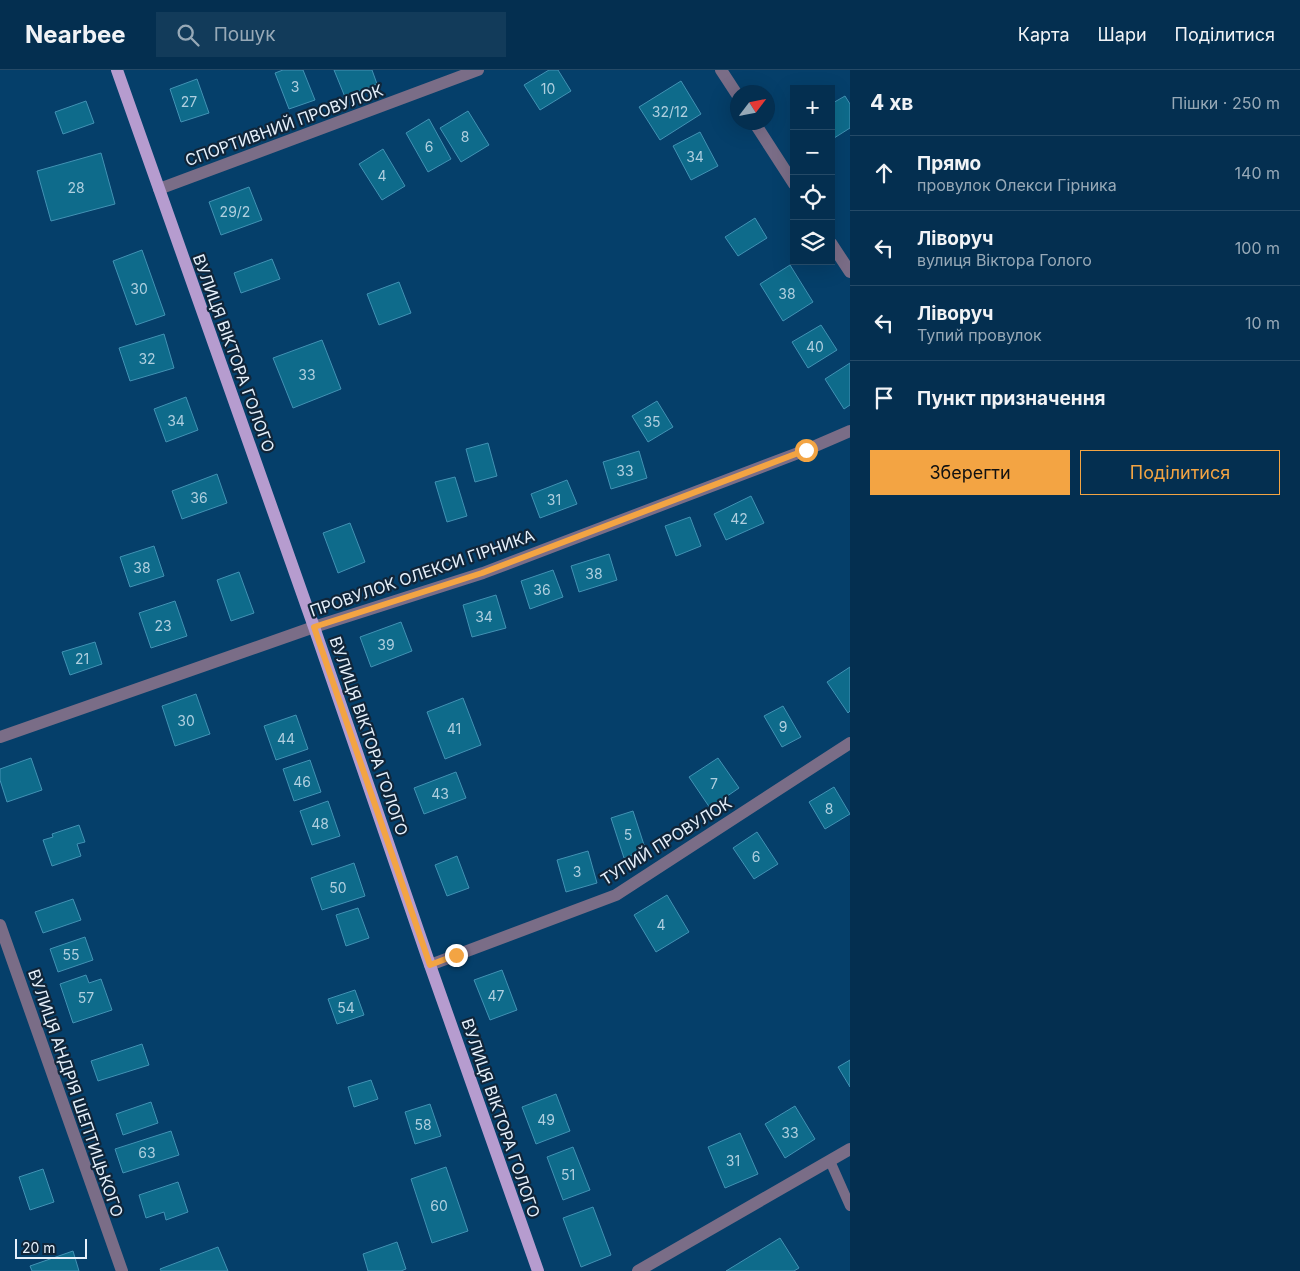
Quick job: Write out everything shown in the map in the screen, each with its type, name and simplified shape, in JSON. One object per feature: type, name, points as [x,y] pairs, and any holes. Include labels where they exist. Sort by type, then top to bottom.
[{"type":"main road","name":"ВУЛИЦЯ ВІКТОРА ГОЛОГО","points":[[117,70],[314,627],[538,1271]]},
{"type":"street","name":"СПОРТИВНИЙ ПРОВУЛОК","points":[[158,189],[478,70]]},
{"type":"street","points":[[721,70],[731,85]]},
{"type":"street","points":[[759,130],[790,178]]},
{"type":"street","points":[[835,249],[850,272]]},
{"type":"street","name":"ПРОВУЛОК ОЛЕКСИ ГІРНИКА","points":[[0,737],[314,627],[482,573],[806,450],[850,431]]},
{"type":"street","name":"ТУПИЙ ПРОВУЛОК","points":[[430,965],[616,894],[850,743]]},
{"type":"street","name":"ВУЛИЦЯ АНДРІЯ ШЕПТИЦЬКОГО","points":[[0,925],[122,1271]]},
{"type":"street","points":[[638,1271],[850,1149]]},
{"type":"lane","points":[[830,1161],[850,1206]]},
{"type":"building","points":[[283,70],[303,70],[315,100],[289,109],[275,73]]},
{"type":"building","points":[[334,70],[372,70],[377,84],[345,97]]},
{"type":"building","points":[[549,70],[558,70],[571,91],[540,110],[524,85]]},
{"type":"building","points":[[197,79],[209,113],[181,122],[170,89]]},
{"type":"building","points":[[681,81],[701,114],[660,140],[639,107]]},
{"type":"building","points":[[845,96],[850,104],[850,128],[835,137],[835,130],[835,102]]},
{"type":"building","points":[[86,101],[94,123],[63,134],[55,112]]},
{"type":"building","points":[[468,111],[489,145],[461,162],[440,128]]},
{"type":"building","points":[[429,119],[451,159],[428,172],[406,133]]},
{"type":"building","points":[[700,132],[718,166],[691,180],[673,146]]},
{"type":"building","points":[[383,149],[405,186],[382,200],[359,164]]},
{"type":"building","points":[[101,153],[115,204],[51,221],[37,171]]},
{"type":"building","points":[[249,187],[262,220],[221,235],[209,202]]},
{"type":"building","points":[[755,218],[767,238],[738,256],[725,237]]},
{"type":"building","points":[[142,250],[165,315],[136,325],[113,261]]},
{"type":"building","points":[[272,259],[280,279],[241,293],[234,273]]},
{"type":"building","points":[[790,265],[813,302],[783,321],[760,284]]},
{"type":"building","points":[[399,282],[411,313],[379,325],[367,294]]},
{"type":"building","points":[[821,325],[837,350],[808,368],[792,342]]},
{"type":"building","points":[[164,334],[174,368],[130,381],[119,348]]},
{"type":"building","points":[[322,340],[341,389],[293,408],[273,358]]},
{"type":"building","points":[[850,363],[850,405],[844,409],[825,379]]},
{"type":"building","points":[[186,397],[198,430],[166,442],[154,409]]},
{"type":"building","points":[[657,401],[673,427],[648,442],[632,416]]},
{"type":"building","points":[[488,443],[497,476],[475,482],[466,449]]},
{"type":"building","points":[[639,451],[647,478],[611,489],[603,462]]},
{"type":"building","points":[[217,474],[227,503],[182,519],[172,491]]},
{"type":"building","points":[[455,477],[467,516],[447,522],[435,482]]},
{"type":"building","points":[[567,480],[577,504],[540,518],[531,494]]},
{"type":"building","points":[[751,496],[764,523],[726,540],[714,514]]},
{"type":"building","points":[[690,517],[701,546],[676,556],[665,526]]},
{"type":"building","points":[[350,523],[365,562],[338,573],[323,533]]},
{"type":"building","points":[[154,546],[164,576],[130,587],[120,557]]},
{"type":"building","points":[[609,554],[617,580],[579,592],[571,566]]},
{"type":"building","points":[[553,570],[563,597],[530,609],[521,581]]},
{"type":"building","points":[[239,572],[254,613],[231,621],[217,580]]},
{"type":"building","points":[[496,595],[506,628],[472,637],[463,605]]},
{"type":"building","points":[[175,601],[187,636],[151,648],[139,613]]},
{"type":"building","points":[[401,622],[412,651],[371,667],[360,637]]},
{"type":"building","points":[[95,642],[102,664],[70,675],[62,652]]},
{"type":"building","points":[[850,667],[850,711],[848,713],[827,682]]},
{"type":"building","points":[[196,694],[210,734],[175,746],[162,706]]},
{"type":"building","points":[[463,698],[481,745],[445,759],[427,712]]},
{"type":"building","points":[[783,706],[801,737],[782,747],[764,716]]},
{"type":"building","points":[[296,715],[308,749],[276,760],[264,726]]},
{"type":"building","points":[[31,758],[42,790],[7,802],[0,780],[0,769]]},
{"type":"building","points":[[718,758],[739,788],[710,808],[689,777]]},
{"type":"building","points":[[310,760],[321,792],[294,801],[283,769]]},
{"type":"building","points":[[456,772],[466,798],[424,814],[414,788]]},
{"type":"building","points":[[834,787],[850,814],[825,829],[809,802]]},
{"type":"building","points":[[328,801],[340,836],[312,845],[300,811]]},
{"type":"building","points":[[633,811],[646,851],[624,858],[611,818]]},
{"type":"building","points":[[79,825],[85,842],[77,844],[81,856],[52,866],[43,840],[53,837],[52,834]]},
{"type":"building","points":[[757,832],[778,864],[754,879],[733,848]]},
{"type":"building","points":[[588,851],[597,883],[566,892],[557,860]]},
{"type":"building","points":[[457,856],[469,888],[447,896],[435,865]]},
{"type":"building","points":[[354,863],[365,896],[322,910],[311,878]]},
{"type":"building","points":[[667,895],[689,932],[656,952],[634,915]]},
{"type":"building","points":[[73,899],[81,920],[43,933],[35,912]]},
{"type":"building","points":[[358,908],[369,938],[346,946],[336,915]]},
{"type":"building","points":[[85,937],[93,960],[58,972],[50,949]]},
{"type":"building","points":[[502,970],[517,1010],[490,1020],[474,980]]},
{"type":"building","points":[[86,975],[89,983],[101,979],[112,1010],[73,1023],[60,984]]},
{"type":"building","points":[[355,990],[364,1015],[337,1024],[328,999]]},
{"type":"building","points":[[142,1044],[149,1065],[98,1081],[91,1061]]},
{"type":"building","points":[[850,1060],[850,1087],[838,1067]]},
{"type":"building","points":[[371,1080],[378,1099],[354,1107],[348,1087]]},
{"type":"building","points":[[556,1094],[570,1131],[536,1144],[522,1107]]},
{"type":"building","points":[[151,1102],[158,1123],[123,1135],[116,1114]]},
{"type":"building","points":[[430,1104],[441,1136],[415,1144],[405,1112]]},
{"type":"building","points":[[795,1106],[815,1139],[785,1158],[765,1124]]},
{"type":"building","points":[[171,1131],[179,1155],[123,1173],[115,1149]]},
{"type":"building","points":[[740,1133],[758,1174],[725,1188],[708,1147]]},
{"type":"building","points":[[573,1147],[590,1190],[563,1200],[547,1157]]},
{"type":"building","points":[[446,1167],[468,1231],[432,1243],[411,1179]]},
{"type":"building","points":[[43,1169],[54,1202],[30,1210],[19,1177]]},
{"type":"building","points":[[178,1182],[188,1212],[166,1220],[164,1212],[146,1218],[139,1195]]},
{"type":"building","points":[[593,1207],[611,1255],[581,1267],[563,1218]]},
{"type":"building","points":[[780,1238],[799,1268],[794,1271],[726,1271]]},
{"type":"building","points":[[397,1242],[406,1269],[401,1271],[368,1271],[363,1254]]},
{"type":"building","points":[[218,1247],[228,1271],[161,1271],[160,1269]]},
{"type":"building","points":[[73,1251],[79,1271],[32,1271],[30,1266]]},
{"type":"route","points":[[456,955],[430,965],[314,627],[482,573],[806,450]]}]
